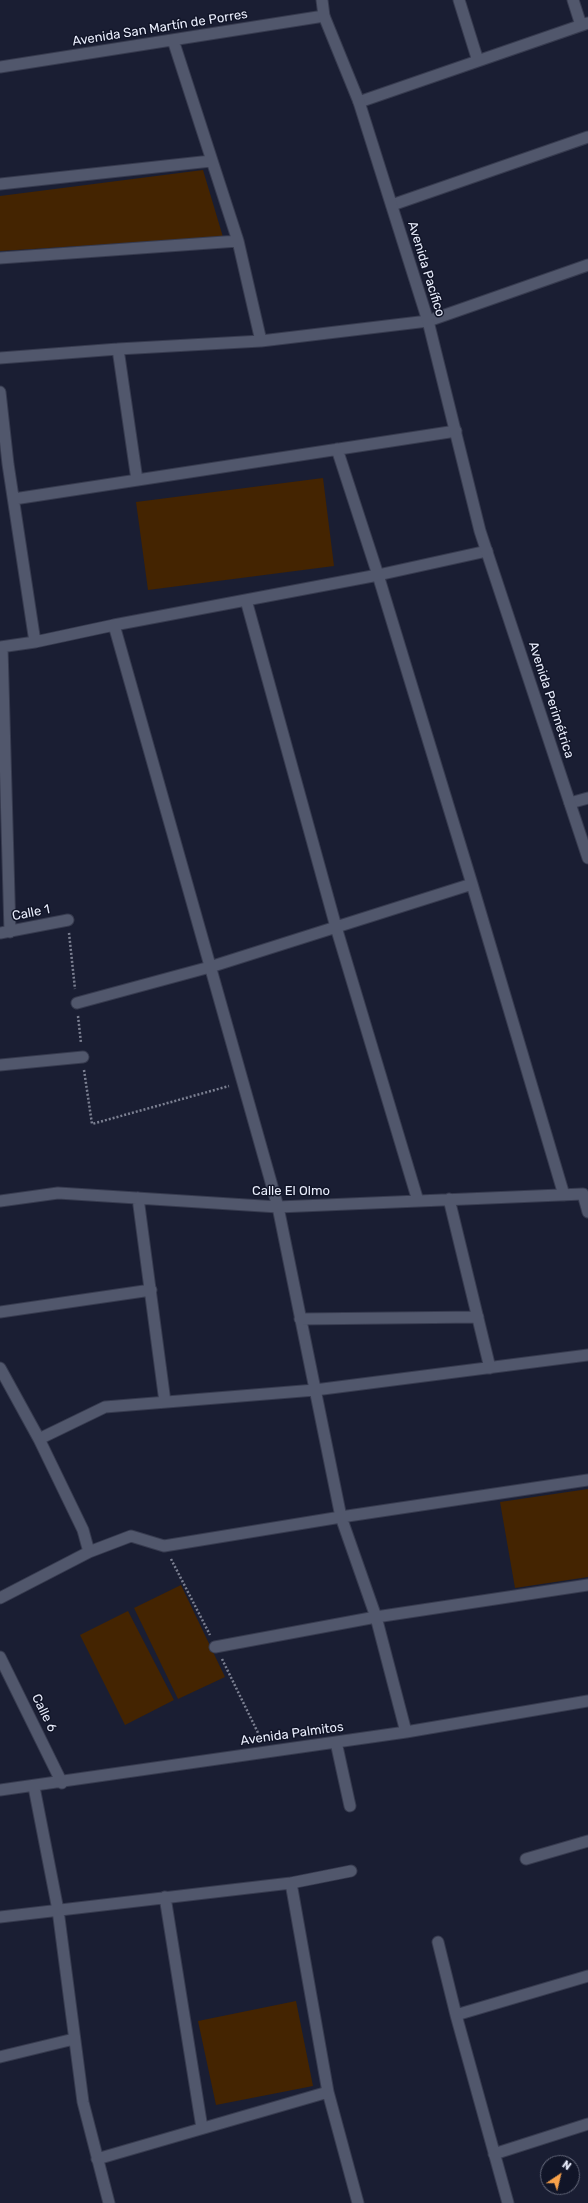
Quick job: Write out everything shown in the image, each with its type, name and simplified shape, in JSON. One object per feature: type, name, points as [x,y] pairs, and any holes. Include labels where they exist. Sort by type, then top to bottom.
[{"type":"street","name":"Avenida Pacífico","points":[[322,0],[324,16],[359,102],[428,321],[487,551]]},
{"type":"street","points":[[459,0],[478,60]]},
{"type":"street","points":[[359,102],[584,24],[573,0]]},
{"type":"street","name":"Avenida San Martín de Porres","points":[[0,67],[324,16]]},
{"type":"street","points":[[172,40],[238,241],[262,341]]},
{"type":"street","points":[[392,205],[588,137]]},
{"type":"street","points":[[0,184],[212,161]]},
{"type":"street","points":[[0,258],[238,241]]},
{"type":"street","points":[[0,358],[118,349],[262,341],[428,321],[588,265]]},
{"type":"street","points":[[118,349],[137,480]]},
{"type":"street","points":[[0,392],[4,464],[14,499],[36,642]]},
{"type":"street","points":[[14,499],[456,430]]},
{"type":"street","points":[[337,449],[378,575],[472,884],[564,1195]]},
{"type":"street","points":[[5,932],[1,647],[36,642],[114,625],[378,575],[487,551]]},
{"type":"street","name":"Avenida Perimétrica","points":[[487,551],[588,858]]},
{"type":"street","points":[[246,600],[336,927],[418,1200]]},
{"type":"street","points":[[114,625],[278,1207],[341,1517],[376,1617],[406,1732]]},
{"type":"street","points":[[570,803],[588,798]]},
{"type":"street","points":[[77,1003],[210,967],[472,884]]},
{"type":"street","name":"Calle 1","points":[[5,932],[68,920]]},
{"type":"street","points":[[0,1065],[83,1058]]},
{"type":"street","name":"Calle El Olmo","points":[[0,1201],[58,1193],[278,1207],[583,1194],[588,1212]]},
{"type":"street","points":[[138,1198],[165,1402]]},
{"type":"street","points":[[449,1199],[490,1368]]},
{"type":"street","points":[[0,1312],[151,1290]]},
{"type":"street","points":[[300,1319],[478,1317]]},
{"type":"street","points":[[39,1439],[105,1407],[315,1390],[588,1355]]},
{"type":"street","points":[[0,1368],[39,1439],[83,1530],[89,1552]]},
{"type":"street","points":[[0,1598],[89,1552],[131,1536],[164,1546],[341,1517],[588,1480]]},
{"type":"street","points":[[216,1646],[376,1617],[588,1586]]},
{"type":"street","name":"Calle 6","points":[[1,1661],[62,1783]]},
{"type":"street","name":"Avenida Palmitos","points":[[0,1790],[62,1783],[406,1732],[588,1701]]},
{"type":"street","points":[[336,1742],[350,1806]]},
{"type":"street","points":[[34,1787],[58,1910],[83,2102],[108,2203]]},
{"type":"street","points":[[526,1859],[588,1841]]},
{"type":"street","points":[[0,1917],[291,1883],[351,1871]]},
{"type":"street","points":[[291,1883],[328,2092],[358,2203]]},
{"type":"street","points":[[165,1897],[202,2128]]},
{"type":"street","points":[[438,1942],[456,2015],[508,2203]]},
{"type":"street","points":[[456,2015],[588,1976]]},
{"type":"street","points":[[0,2056],[74,2039]]},
{"type":"street","points":[[96,2159],[328,2092]]},
{"type":"street","points":[[494,2154],[588,2124]]},
{"type":"path","points":[[68,920],[83,1058],[92,1124],[243,1082]]},
{"type":"shaded area","points":[[203,170],[223,237],[0,251],[0,196]]},
{"type":"shaded area","points":[[323,478],[334,566],[148,590],[136,502]]},
{"type":"shaded area","points":[[588,1489],[588,1577],[515,1588],[500,1502]]},
{"type":"shaded area","points":[[181,1585],[225,1677],[178,1699],[134,1608]]},
{"type":"shaded area","points":[[128,1611],[174,1700],[125,1725],[80,1635]]},
{"type":"shaded area","points":[[296,2001],[313,2086],[216,2105],[198,2021]]}]
